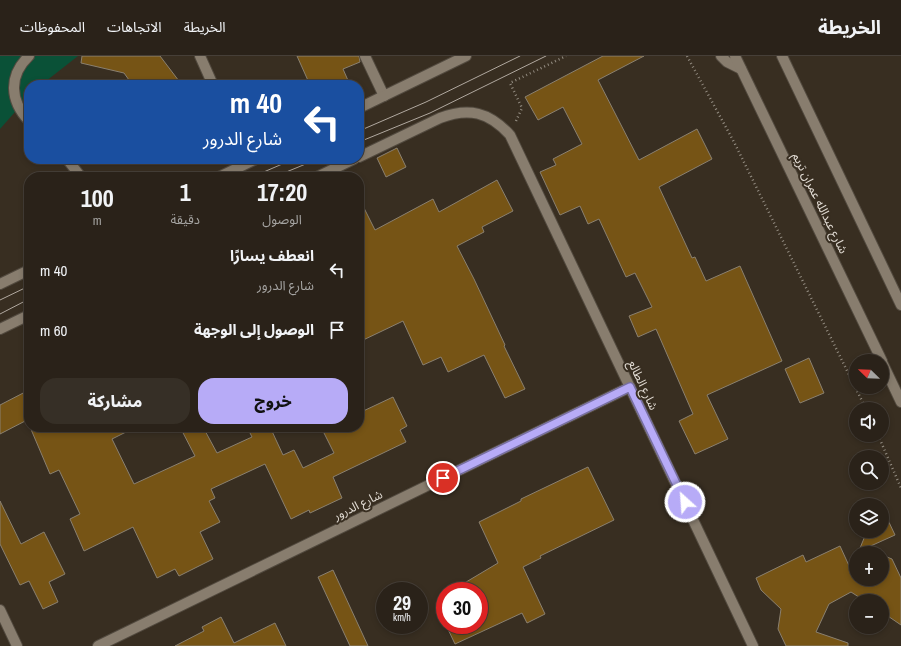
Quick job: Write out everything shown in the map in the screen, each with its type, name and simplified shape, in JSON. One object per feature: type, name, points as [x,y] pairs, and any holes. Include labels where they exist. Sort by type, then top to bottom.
[{"type":"street","points":[[24,115],[20,110],[15,98],[14,86],[16,73],[29,56]]},
{"type":"street","points":[[200,56],[211,80]]},
{"type":"street","points":[[365,56],[384,96]]},
{"type":"street","points":[[364,106],[466,56]]},
{"type":"street","points":[[721,56],[727,62],[741,69]]},
{"type":"street","name":"شارع عبدالله عمران تريم","points":[[735,56],[878,354]]},
{"type":"street","points":[[782,56],[901,305]]},
{"type":"street","points":[[364,155],[452,113],[478,113],[501,125],[510,135]]},
{"type":"street","name":"شارع الطالع","points":[[510,135],[753,646]]},
{"type":"street","points":[[71,164],[77,172]]},
{"type":"street","points":[[228,172],[243,164]]},
{"type":"street","points":[[327,172],[343,164]]},
{"type":"street","points":[[0,284],[24,272]]},
{"type":"street","points":[[0,329],[24,317]]},
{"type":"street","name":"شارع عبدالله عمران تريم","points":[[889,377],[901,402]]},
{"type":"street","name":"شارع الدرور","points":[[98,646],[630,387]]},
{"type":"street","points":[[0,610],[17,646]]},
{"type":"path","points":[[510,135],[522,108],[510,83],[566,56]]},
{"type":"path","points":[[687,56],[734,142],[863,402]]},
{"type":"path","points":[[881,442],[901,488]]},
{"type":"green space","points":[[0,56],[78,56],[47,80],[24,80],[24,102],[0,129]]},
{"type":"building","points":[[82,56],[160,56],[178,80],[129,80],[124,73],[81,63]]},
{"type":"building","points":[[297,56],[359,56],[360,62],[343,69],[348,80],[308,80]]},
{"type":"building","points":[[603,56],[644,56],[598,80],[639,160],[697,129],[712,159],[659,187],[692,258],[695,257],[706,281],[740,266],[782,361],[707,395],[728,439],[695,454],[679,421],[693,414],[656,329],[638,337],[629,316],[652,307],[635,273],[626,277],[599,219],[588,224],[580,206],[560,215],[540,172],[556,165],[553,159],[582,144],[563,107],[538,120],[525,97]]},
{"type":"building","points":[[397,148],[406,167],[386,177],[377,158]]},
{"type":"building","points":[[497,180],[513,211],[482,227],[484,232],[457,246],[525,389],[505,398],[484,355],[448,372],[441,357],[423,365],[403,321],[364,340],[364,208],[375,230],[433,199],[439,212]]},
{"type":"building","points":[[809,358],[824,393],[800,403],[785,369]]},
{"type":"building","points":[[24,393],[24,422],[0,434],[0,405]]},
{"type":"building","points":[[393,397],[407,426],[400,430],[406,442],[333,477],[342,498],[310,513],[309,510],[291,519],[265,464],[211,489],[215,498],[209,501],[220,522],[200,532],[213,559],[179,576],[175,569],[157,578],[133,527],[84,551],[70,519],[80,514],[59,470],[50,474],[32,432],[126,432],[112,439],[134,484],[195,456],[183,432],[206,432],[217,453],[252,437],[250,432],[272,432],[283,455],[294,450],[303,468],[334,453],[324,432],[364,432],[364,411]]},
{"type":"building","points":[[588,467],[614,520],[540,556],[541,558],[523,567],[545,614],[527,623],[522,613],[488,629],[488,582],[466,582],[498,563],[479,522],[521,501],[521,499]]},
{"type":"building","points":[[0,501],[21,544],[44,532],[65,574],[49,582],[58,602],[43,609],[29,581],[20,585],[0,544]]},
{"type":"building","points":[[889,522],[895,535],[889,538]]},
{"type":"building","points":[[864,538],[888,538],[871,546],[861,546]]},
{"type":"building","points":[[840,546],[849,566],[849,586],[889,586],[889,558],[892,559],[901,578],[901,625],[889,617],[889,594],[854,594],[851,592],[829,604],[816,632],[848,643],[848,646],[786,646],[778,629],[781,609],[761,590],[756,578],[803,555],[806,562]]},
{"type":"building","points":[[333,570],[368,646],[350,646],[318,577]]},
{"type":"building","points":[[221,617],[234,643],[275,623],[286,646],[175,646],[204,631],[202,627]]},
{"type":"building","points":[[450,634],[477,634],[455,644]]},
{"type":"tram line","points":[[364,129],[426,102],[520,56]]},
{"type":"tram line","points":[[364,140],[430,113],[546,56]]},
{"type":"tram line","points":[[264,172],[282,164]]},
{"type":"tram line","points":[[286,172],[306,164]]},
{"type":"tram line","points":[[0,300],[24,288]]},
{"type":"tram line","points":[[0,314],[24,302]]},
{"type":"route","points":[[443,478],[630,387],[685,502]]}]
